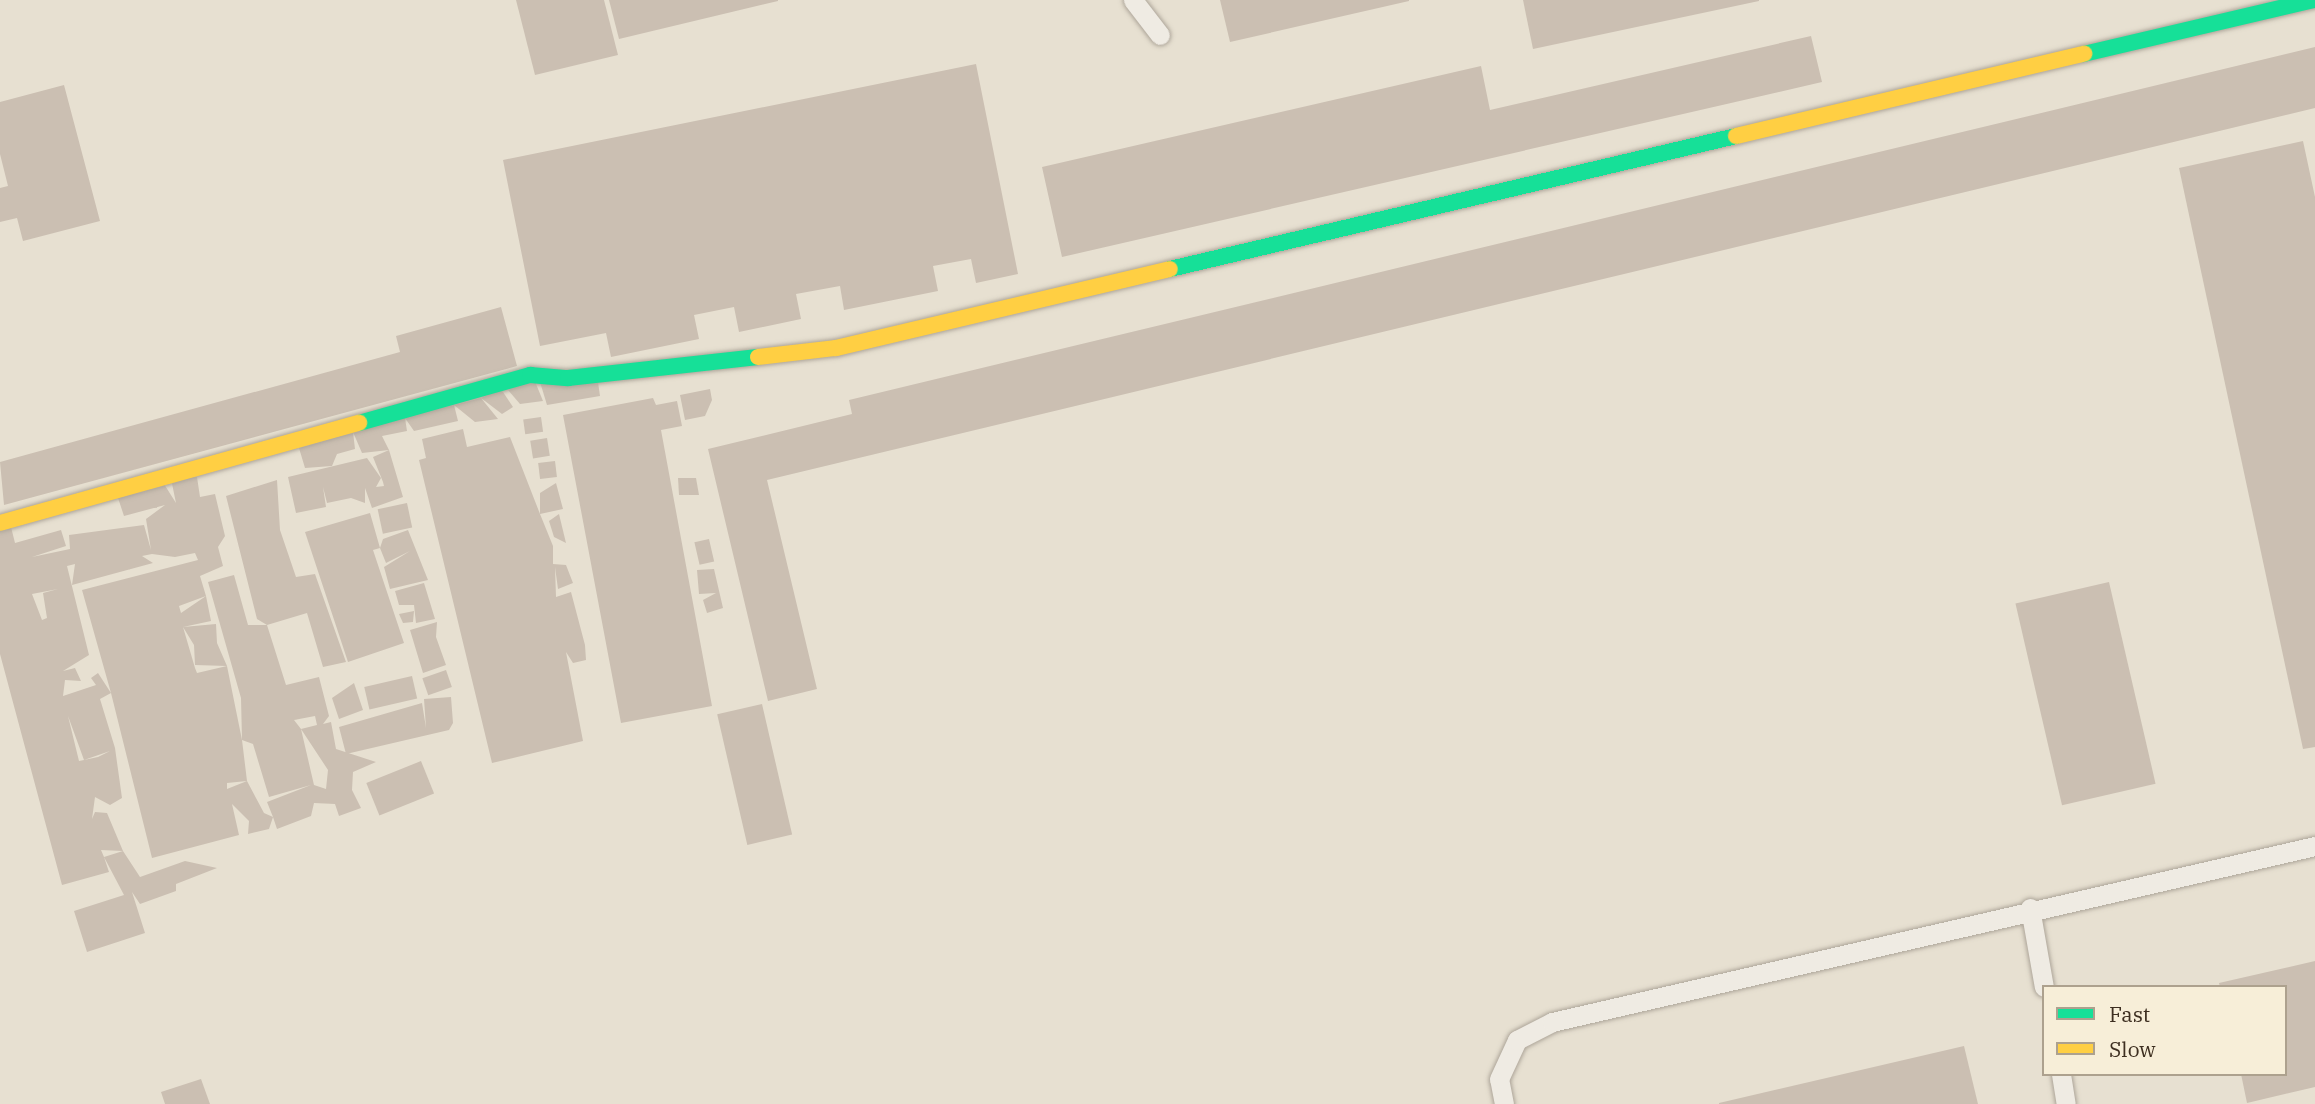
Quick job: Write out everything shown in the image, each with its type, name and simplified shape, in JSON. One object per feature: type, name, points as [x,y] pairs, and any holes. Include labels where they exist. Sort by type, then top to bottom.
[{"type":"street","points":[[0,523],[530,375],[568,378],[836,348],[2315,0]]},
{"type":"lane","points":[[1133,0],[1160,35]]},
{"type":"lane","points":[[1504,1104],[1499,1079],[1517,1040],[1552,1022],[2030,908],[2315,846]]},
{"type":"lane","points":[[2030,908],[2044,985]]},
{"type":"lane","points":[[2061,1076],[2066,1104]]},
{"type":"building","points":[[516,0],[604,0],[618,55],[535,75]]},
{"type":"building","points":[[609,0],[778,0],[778,1],[619,39]]},
{"type":"building","points":[[1220,0],[1409,0],[1409,1],[1230,42]]},
{"type":"building","points":[[1523,0],[1759,0],[1759,1],[1533,49]]},
{"type":"building","points":[[1811,36],[1822,82],[1062,257],[1042,167],[1481,66],[1490,110]]},
{"type":"building","points":[[2315,47],[2315,108],[767,480],[817,689],[768,701],[708,449],[852,414],[849,400]]},
{"type":"building","points":[[976,64],[1018,274],[976,283],[971,259],[933,266],[938,291],[844,310],[840,286],[796,294],[801,319],[739,332],[734,307],[694,315],[699,339],[611,357],[606,333],[540,346],[503,160]]},
{"type":"building","points":[[64,85],[100,221],[23,241],[17,218],[0,222],[0,188],[8,186],[0,154],[0,102]]},
{"type":"building","points":[[2303,141],[2315,197],[2315,747],[2303,749],[2179,168]]},
{"type":"building","points":[[501,307],[517,366],[4,505],[0,462],[400,352],[396,336]]},
{"type":"building","points":[[597,375],[600,396],[547,405],[540,382]]},
{"type":"building","points":[[534,379],[543,401],[520,404],[508,390]]},
{"type":"building","points":[[501,389],[513,407],[502,414],[481,398]]},
{"type":"building","points":[[710,389],[712,400],[705,416],[685,420],[680,395]]},
{"type":"building","points":[[481,398],[498,419],[475,422],[454,405]]},
{"type":"building","points":[[653,398],[656,405],[677,401],[682,426],[661,430],[712,706],[621,723],[563,415]]},
{"type":"building","points":[[454,405],[458,421],[414,431],[405,418],[428,411]]},
{"type":"building","points":[[541,417],[543,432],[525,434],[523,420]]},
{"type":"building","points":[[405,418],[407,431],[382,436],[389,450],[362,453],[353,432]]},
{"type":"building","points":[[463,429],[467,447],[510,437],[553,546],[553,564],[566,565],[573,583],[558,589],[555,567],[556,597],[571,592],[585,645],[586,660],[573,663],[566,652],[583,741],[492,763],[419,460],[426,458],[422,439]]},
{"type":"building","points":[[353,432],[355,449],[337,454],[332,466],[305,468],[299,448]]},
{"type":"building","points":[[547,438],[550,456],[533,458],[530,441]]},
{"type":"building","points":[[389,450],[403,497],[372,508],[365,488],[365,503],[351,498],[327,503],[323,487],[326,507],[296,513],[288,477],[367,458],[381,478],[376,487],[384,486],[383,482],[373,457]]},
{"type":"building","points":[[555,461],[557,477],[540,479],[538,463]]},
{"type":"building","points":[[170,474],[197,477],[200,497],[215,494],[225,536],[218,547],[223,566],[200,576],[206,596],[211,621],[183,627],[197,673],[227,666],[247,781],[264,813],[273,817],[269,829],[248,834],[249,821],[232,804],[239,835],[152,858],[111,693],[100,699],[115,748],[122,798],[110,805],[95,797],[92,819],[95,812],[107,813],[123,851],[101,850],[109,872],[62,885],[0,654],[0,530],[11,527],[15,543],[61,530],[66,546],[32,557],[70,549],[69,535],[144,525],[151,550],[146,519],[165,505],[124,516],[118,498],[164,484],[176,503]],"holes":[[[195,553],[198,560],[82,590],[111,693],[98,673],[91,678],[96,685],[63,696],[65,680],[81,681],[75,668],[63,671],[89,655],[67,566],[75,564],[72,585],[153,563],[142,556],[152,554],[175,557]],[[58,589],[43,593],[47,618],[42,620],[32,594]],[[206,596],[181,613],[179,606]],[[68,716],[84,760],[79,761]],[[247,781],[227,789],[227,783]]]},
{"type":"building","points":[[678,478],[696,478],[699,495],[679,495]]},
{"type":"building","points":[[277,480],[280,530],[296,577],[315,574],[346,662],[323,667],[307,613],[267,625],[257,619],[226,496]]},
{"type":"building","points":[[556,483],[563,509],[540,514],[540,493]]},
{"type":"building","points":[[407,503],[412,527],[383,534],[378,509]]},
{"type":"building","points":[[370,513],[380,548],[373,550],[404,643],[348,662],[305,532]]},
{"type":"building","points":[[559,514],[566,543],[554,537],[549,521]]},
{"type":"building","points":[[408,530],[428,580],[390,589],[384,567],[410,551],[386,563],[380,548],[383,539]]},
{"type":"building","points":[[709,539],[714,561],[700,565],[694,542]]},
{"type":"building","points":[[714,569],[723,608],[707,613],[703,600],[716,593],[699,594],[697,570]]},
{"type":"building","points":[[234,575],[248,625],[267,625],[286,685],[319,677],[329,716],[323,724],[331,722],[336,749],[376,762],[353,772],[352,790],[361,808],[339,816],[335,804],[314,803],[311,816],[277,829],[267,802],[311,785],[269,797],[253,744],[242,740],[241,698],[208,582]],"holes":[[[315,716],[317,725],[301,729],[294,720]],[[301,729],[328,770],[326,789],[314,785]]]},
{"type":"building","points":[[2109,582],[2156,784],[2062,805],[2015,604]]},
{"type":"building","points":[[424,583],[435,619],[416,623],[414,605],[399,605],[395,591]]},
{"type":"building","points":[[414,611],[413,622],[403,623],[399,614]]},
{"type":"building","points":[[437,622],[436,637],[446,665],[423,673],[410,630]]},
{"type":"building","points":[[216,624],[217,643],[227,666],[195,665],[194,645],[183,627]]},
{"type":"building","points":[[446,670],[452,687],[428,695],[422,678]]},
{"type":"building","points":[[412,676],[417,698],[369,709],[364,687]]},
{"type":"building","points":[[354,683],[363,710],[339,719],[332,698]]},
{"type":"building","points":[[451,697],[453,723],[449,730],[346,754],[339,727],[422,703],[426,728],[424,699]]},
{"type":"building","points":[[762,704],[792,835],[747,845],[717,714]]},
{"type":"building","points":[[421,761],[434,793],[379,816],[366,783]]},
{"type":"building","points":[[123,851],[140,877],[185,861],[217,868],[176,884],[176,891],[140,904],[132,892],[145,933],[87,952],[74,911],[124,895],[104,857]]},
{"type":"building","points":[[2315,961],[2315,1087],[2247,1103],[2241,1076],[2287,1076],[2287,985],[2219,983]]},
{"type":"building","points":[[1964,1046],[1978,1104],[1719,1104],[1719,1103]]},
{"type":"building","points":[[201,1079],[210,1104],[165,1104],[161,1092]]},
{"type":"traffic: fast","points":[[2084,54],[2315,0]]},
{"type":"traffic: fast","points":[[1170,269],[1736,136]]},
{"type":"traffic: fast","points":[[359,423],[530,375],[568,378],[758,357]]},
{"type":"traffic: slow","points":[[1736,136],[2084,54]]},
{"type":"traffic: slow","points":[[758,357],[836,348],[1170,269]]},
{"type":"traffic: slow","points":[[0,523],[359,423]]}]
